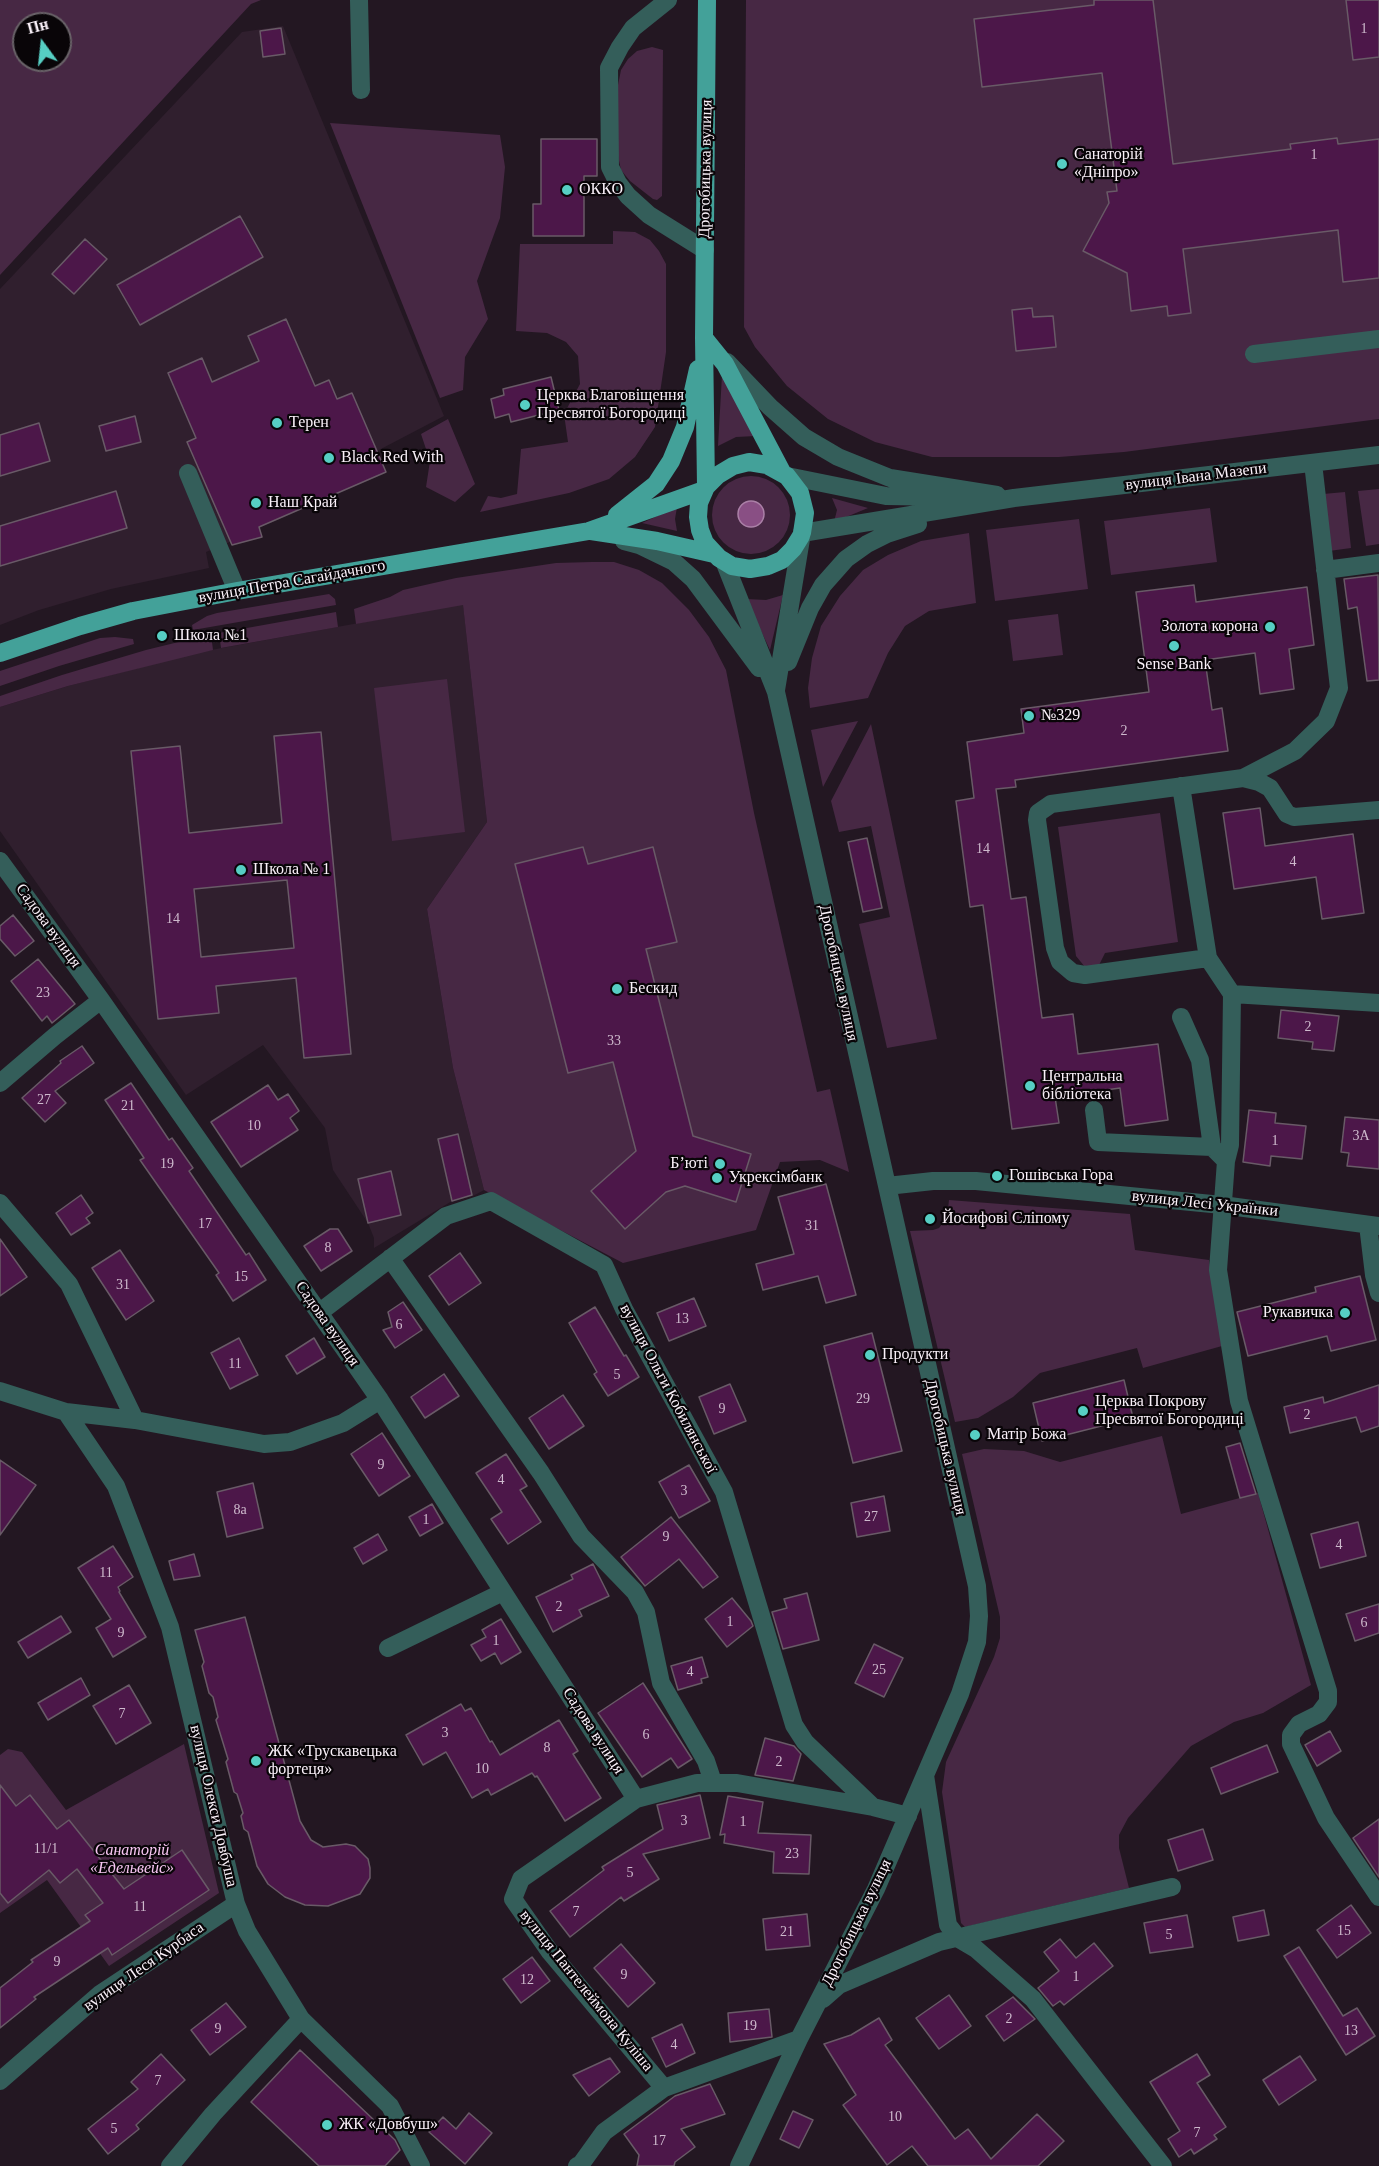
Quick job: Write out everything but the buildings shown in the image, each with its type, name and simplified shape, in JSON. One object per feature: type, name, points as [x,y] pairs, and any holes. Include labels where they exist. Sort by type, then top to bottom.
[{"type":"main road","name":"Дрогобицька вулиця","points":[[704,338],[707,0]]},
{"type":"main road","points":[[590,531],[657,541],[719,558],[741,568],[768,566],[782,560],[793,549],[801,535],[805,513],[800,493],[785,474],[725,364],[704,338]]},
{"type":"main road","points":[[704,338],[705,489]]},
{"type":"main road","points":[[590,531],[626,509],[656,484],[671,461],[685,427],[704,338]]},
{"type":"main road","points":[[719,558],[705,543],[700,530],[699,503],[705,489],[718,475],[733,466],[749,462],[767,465],[785,474]]},
{"type":"main road","points":[[590,531],[705,489]]},
{"type":"main road","name":"вулиця Петра Сагайдачного","points":[[0,653],[133,611],[590,531]]},
{"type":"street","points":[[359,0],[361,90]]},
{"type":"street","points":[[668,0],[633,28],[609,68],[610,167],[628,196],[649,215],[705,250]]},
{"type":"street","points":[[704,338],[770,407],[804,437],[838,457],[890,478],[1014,498]]},
{"type":"street","points":[[1254,354],[1379,339]]},
{"type":"street","name":"вулиця Івана Мазепи","points":[[1014,498],[1379,455]]},
{"type":"street","points":[[1208,958],[1085,975],[1073,973],[1060,963],[1055,948],[1037,820],[1038,813],[1051,804],[1243,778],[1295,751],[1326,721],[1338,688],[1313,463]]},
{"type":"street","points":[[188,473],[237,591]]},
{"type":"street","points":[[785,474],[886,496],[1014,498]]},
{"type":"street","points":[[776,692],[801,535],[1014,498]]},
{"type":"street","points":[[776,692],[810,608],[824,585],[846,559],[867,544],[899,529],[1014,498]]},
{"type":"street","points":[[590,531],[639,545],[674,562],[693,579],[717,609],[776,692]]},
{"type":"street","points":[[719,558],[776,692]]},
{"type":"street","points":[[1325,570],[1379,563]]},
{"type":"street","name":"Дрогобицька вулиця","points":[[739,2166],[799,2039],[876,1889],[908,1816],[960,1694],[976,1642],[979,1616],[977,1586],[776,692]]},
{"type":"street","points":[[1243,778],[1259,782],[1270,788],[1287,814],[1294,817],[1379,810]]},
{"type":"street","points":[[1181,786],[1208,958],[1232,994],[1230,1145],[1226,1161],[1218,1270],[1239,1401],[1328,1691],[1328,1702],[1319,1714],[1299,1724],[1292,1736],[1291,1744],[1326,1818],[1379,1897]]},
{"type":"street","name":"Садова вулиця","points":[[0,861],[102,1000],[380,1400],[636,1799]]},
{"type":"street","points":[[1232,994],[1379,1003]]},
{"type":"street","points":[[0,1083],[102,1000]]},
{"type":"street","points":[[1181,1017],[1200,1060],[1212,1147],[1226,1161]]},
{"type":"street","points":[[1094,1110],[1098,1142],[1212,1147]]},
{"type":"street","name":"вулиця Лесі Українки","points":[[887,1185],[933,1181],[976,1181],[1222,1205],[1373,1226]]},
{"type":"street","name":"вулиця Ольги Кобилянської","points":[[320,1312],[446,1216],[491,1201],[604,1265],[624,1309],[724,1492],[794,1725],[805,1742],[873,1807]]},
{"type":"street","points":[[0,1203],[69,1284],[135,1420]]},
{"type":"street","points":[[1373,1226],[1374,1275],[1379,1293]]},
{"type":"street","points":[[390,1258],[541,1473],[581,1536],[635,1592],[646,1612],[662,1683],[706,1761],[713,1782]]},
{"type":"street","points":[[0,1391],[66,1412],[135,1420],[264,1444],[290,1442],[343,1423],[380,1400]]},
{"type":"street","name":"вулиця Олекси Довбуша","points":[[66,1412],[116,1486],[170,1627],[236,1904],[247,1931],[301,2019],[390,2106],[421,2166]]},
{"type":"street","points":[[388,1648],[503,1592]]},
{"type":"street","points":[[925,1775],[948,1925],[959,1939],[976,1949],[1033,1998],[1163,2166]]},
{"type":"street","name":"вулиця Пантелеймона Куліша","points":[[664,2088],[550,1952],[513,1899],[521,1879],[636,1799],[697,1783],[737,1783],[873,1807],[908,1816]]},
{"type":"street","points":[[817,2004],[838,1985],[939,1942],[1172,1887]]},
{"type":"street","name":"вулиця Леся Курбаса","points":[[0,2081],[100,1994],[236,1904]]},
{"type":"street","points":[[177,2163],[213,2114],[301,2019]]},
{"type":"street","points":[[576,2166],[581,2164],[604,2132],[664,2088],[799,2039]]},
{"type":"shaded area","points":[[283,26],[444,416],[377,451],[386,472],[259,527],[262,537],[232,545],[230,542],[206,552],[209,568],[111,589],[39,610],[0,625],[0,289],[242,32]]},
{"type":"shaded area","points":[[751,501],[761,504],[764,514],[761,524],[751,527],[741,524],[738,514],[741,504]]},
{"type":"shaded area","name":"Школа № 1","points":[[463,604],[487,822],[427,909],[453,1068],[484,1190],[473,1196],[452,1201],[374,1248],[374,1238],[368,1223],[333,1170],[325,1128],[263,1045],[186,1095],[0,831],[0,707],[68,686],[200,652]]},
{"type":"green space","points":[[0,0],[261,0],[251,4],[0,275]]},
{"type":"green space","name":"Санаторій «Дніпро»","points":[[746,0],[1379,0],[1379,419],[1124,452],[1059,457],[932,457],[875,442],[828,419],[787,386],[755,347],[744,327]]},
{"type":"green space","points":[[652,47],[663,50],[662,196],[657,200],[630,181],[621,170],[618,156],[618,85],[621,70],[637,51]]},
{"type":"green space","points":[[330,123],[500,135],[505,167],[500,218],[477,281],[488,319],[465,357],[463,390],[440,398]]},
{"type":"green space","points":[[613,231],[635,232],[650,240],[666,264],[666,352],[655,427],[635,457],[609,479],[569,493],[480,512],[488,496],[501,498],[517,494],[521,449],[568,442],[564,414],[580,384],[578,356],[566,342],[547,333],[516,331],[520,244],[613,244]]},
{"type":"green space","points":[[722,375],[756,436],[736,437],[718,446]]},
{"type":"green space","points":[[448,419],[475,484],[455,502],[426,487],[430,461],[421,434]]},
{"type":"green space","points":[[751,476],[766,479],[779,487],[787,500],[790,515],[787,530],[779,543],[766,551],[751,554],[736,551],[723,543],[715,530],[712,515],[715,500],[723,487],[736,479]]},
{"type":"green space","points":[[1379,489],[1379,544],[1366,546],[1358,491]]},
{"type":"green space","points":[[1345,492],[1351,548],[1329,551],[1323,494]]},
{"type":"green space","points":[[832,498],[868,508],[834,522],[837,510]]},
{"type":"green space","points":[[677,507],[675,519],[677,531],[642,523]]},
{"type":"green space","points":[[1210,508],[1217,562],[1111,575],[1104,521]]},
{"type":"green space","points":[[1079,519],[1088,589],[995,601],[986,530]]},
{"type":"green space","points":[[969,533],[976,603],[929,611],[905,626],[888,653],[868,698],[810,708],[808,688],[812,658],[821,626],[840,596],[863,570],[888,555],[921,541]]},
{"type":"green space","name":"Бескид","points":[[614,562],[639,570],[662,583],[689,610],[709,637],[726,670],[754,813],[817,1092],[830,1089],[849,1172],[820,1160],[780,1162],[756,1230],[623,1263],[484,1190],[453,1068],[427,909],[487,822],[463,605],[356,624],[354,609],[390,597],[403,590],[456,578],[556,563]]},
{"type":"green space","points":[[329,594],[335,599],[336,605],[193,630],[192,625],[217,613]]},
{"type":"green space","points":[[783,595],[770,650],[746,599],[766,600]]},
{"type":"green space","points":[[336,612],[338,627],[221,648],[219,633]]},
{"type":"green space","points":[[1058,614],[1063,655],[1013,661],[1008,620]]},
{"type":"green space","points":[[211,634],[213,650],[68,686],[0,707],[0,696],[146,650]]},
{"type":"green space","points":[[100,638],[133,639],[134,644],[0,686],[0,671]]},
{"type":"green space","points":[[447,679],[465,832],[392,841],[374,688]]},
{"type":"green space","points":[[858,721],[823,787],[811,730]]},
{"type":"green space","points":[[871,724],[937,1039],[887,1048],[859,924],[890,917],[871,826],[839,832],[831,801]]},
{"type":"green space","points":[[1160,813],[1178,942],[1105,953],[1099,965],[1085,967],[1076,956],[1058,827]]},
{"type":"green space","points":[[949,1200],[1130,1214],[1135,1250],[1209,1260],[1222,1346],[1143,1368],[1137,1348],[1040,1373],[1013,1397],[978,1418],[955,1422],[910,1231],[939,1228],[947,1218]]},
{"type":"green space","points":[[1162,1436],[1181,1514],[1258,1493],[1311,1685],[1263,1713],[1234,1722],[1191,1746],[1128,1818],[1119,1835],[1119,1848],[1129,1888],[965,1927],[961,1923],[942,1792],[946,1762],[994,1657],[1000,1638],[1000,1617],[962,1454],[984,1449],[1024,1451],[1060,1462]]},
{"type":"green space","name":"Санаторій «Едельвейс»","points":[[184,1744],[219,1893],[109,1966],[47,1880],[0,1913],[0,1755],[8,1749],[22,1752],[66,1810]]},
{"type":"place","name":"Санаторій «Дніпро»","points":[[1062,164]]},
{"type":"place","name":"ОККО","points":[[567,190]]},
{"type":"place","name":"Церква Благовіщення Пресвятої Богородиці","points":[[525,405]]},
{"type":"place","name":"Терен","points":[[277,423]]},
{"type":"place","name":"Black Red With","points":[[329,458]]},
{"type":"place","name":"Наш Край","points":[[256,503]]},
{"type":"place","name":"Золота корона","points":[[1270,627]]},
{"type":"place","name":"Школа №1","points":[[162,636]]},
{"type":"place","name":"Sense Bank","points":[[1174,646]]},
{"type":"place","name":"№329","points":[[1029,716]]},
{"type":"place","name":"Школа № 1","points":[[241,870]]},
{"type":"place","name":"Бескид","points":[[617,989]]},
{"type":"place","name":"Центральна бібліотека","points":[[1030,1086]]},
{"type":"place","name":"Б’юті","points":[[720,1164]]},
{"type":"place","name":"Гошівська Гора","points":[[997,1176]]},
{"type":"place","name":"Укрексімбанк","points":[[717,1178]]},
{"type":"place","name":"Йосифові Сліпому","points":[[930,1219]]},
{"type":"place","name":"Рукавичка","points":[[1345,1313]]},
{"type":"place","name":"Продукти","points":[[870,1355]]},
{"type":"place","name":"Церква Покрову Пресвятої Богородиці","points":[[1083,1411]]},
{"type":"place","name":"Матір Божа","points":[[975,1435]]},
{"type":"place","name":"ЖК «Трускавецька фортеця»","points":[[256,1761]]},
{"type":"place","name":"ЖК «Довбуш»","points":[[327,2125]]}]
